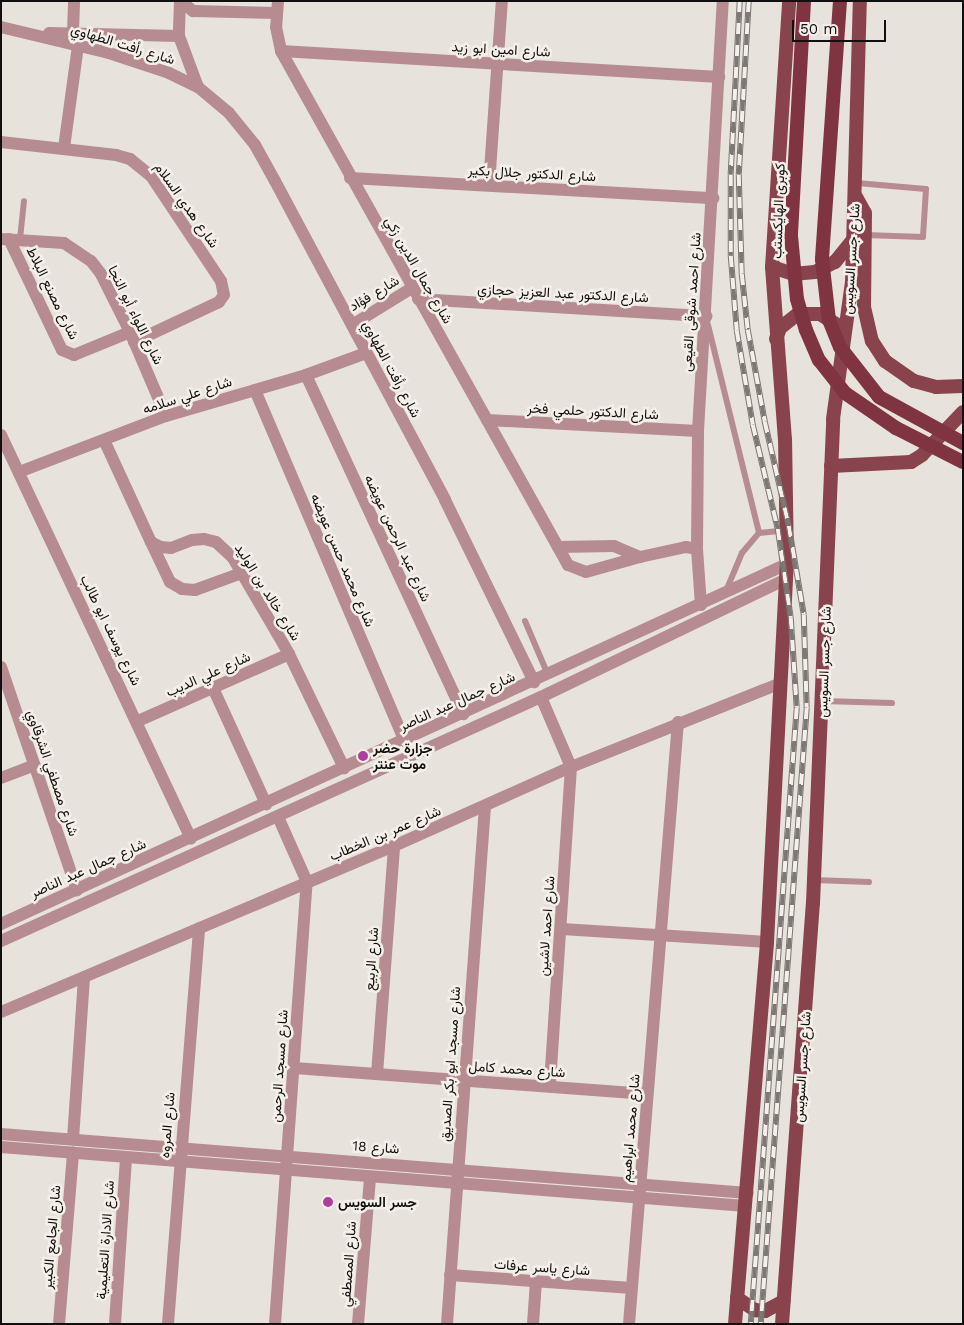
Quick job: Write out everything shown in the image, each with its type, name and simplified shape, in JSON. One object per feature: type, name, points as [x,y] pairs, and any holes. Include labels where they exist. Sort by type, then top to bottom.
[{"type":"highway","name":"كوبرى الهايكستب","points":[[804,1],[791,236],[797,298],[806,330],[819,360],[845,392],[896,428],[963,462]]},
{"type":"highway","points":[[840,1],[822,259],[822,284],[829,320],[840,348],[879,397],[963,444]]},
{"type":"main road","points":[[735,1324],[747,1200],[767,942],[787,564],[785,440],[772,267],[789,1]]},
{"type":"main road","name":"شارع جسر السويس","points":[[782,1324],[814,880],[835,389],[859,238],[856,197],[860,1]]},
{"type":"main road","points":[[772,267],[793,274],[816,272],[835,262],[859,238]]},
{"type":"main road","points":[[859,238],[865,319],[878,352],[894,369],[914,381],[936,387],[963,386]]},
{"type":"main road","points":[[776,339],[788,320],[808,312],[820,314],[844,331]]},
{"type":"main road","points":[[831,466],[911,462],[922,456],[963,412]]},
{"type":"main road","points":[[737,1298],[745,1306],[760,1310],[776,1307],[784,1301]]},
{"type":"street","points":[[64,148],[78,45],[74,1]]},
{"type":"street","points":[[180,1],[193,11],[277,7]]},
{"type":"street","name":"شارع رأفت الطهاوي","points":[[180,1],[179,36],[198,87]]},
{"type":"street","points":[[490,185],[502,1]]},
{"type":"street","name":"شارع احمد شوقى القيعى","points":[[701,605],[697,549],[698,431],[723,1]]},
{"type":"street","name":"شارع جمال الدين زكي","points":[[277,7],[281,51],[350,178],[568,565],[586,572],[640,557],[686,548],[697,549]]},
{"type":"street","name":"شارع رأفت الطهاوي","points":[[1,27],[37,34],[139,62],[198,87],[229,113],[254,145],[352,325],[445,500],[534,682]]},
{"type":"street","name":"شارع رأفت الطهاوي","points":[[37,34],[76,32],[179,36]]},
{"type":"street","name":"شارع امين ابو زيد","points":[[281,51],[720,77]]},
{"type":"street","name":"شارع هدي السلام","points":[[1,142],[116,155],[142,166],[221,281]]},
{"type":"street","name":"شارع الدكتور جلال بكير","points":[[350,178],[713,198]]},
{"type":"street","name":"شارع مصنع البلاط","points":[[10,239],[62,350],[74,355],[132,337],[219,302],[224,296],[221,281]]},
{"type":"street","name":"شارع اللواء أبو النجا","points":[[10,239],[64,243],[91,261],[132,337],[166,416]]},
{"type":"street","name":"شارع فؤاد","points":[[352,325],[415,293]]},
{"type":"street","name":"شارع الدكتور عبد العزيز حجازي","points":[[415,293],[706,316]]},
{"type":"street","name":"شارع علي سلامه","points":[[18,472],[166,416],[306,375],[366,353]]},
{"type":"street","name":"شارع عبد الرحمن عويضه","points":[[306,375],[463,714]]},
{"type":"street","name":"شارع محمد حسن عويضه","points":[[255,390],[405,741]]},
{"type":"street","name":"شارع الدكتور حلمي فخر","points":[[486,420],[698,431]]},
{"type":"street","name":"شارع يوسف ابو طالب","points":[[1,435],[138,722],[191,838]]},
{"type":"street","points":[[104,440],[170,582],[182,589],[195,590],[242,573]]},
{"type":"street","name":"شارع خالد بن الوليد","points":[[152,542],[161,548],[171,548],[192,540],[216,542],[226,549],[289,654],[344,768]]},
{"type":"street","points":[[558,547],[614,546],[640,557]]},
{"type":"street","name":"شارع جمال عبد الناصر","points":[[1,924],[548,676],[787,564]]},
{"type":"street","points":[[1,941],[541,697],[786,579]]},
{"type":"street","name":"شارع علي الديب","points":[[138,722],[289,654]]},
{"type":"street","name":"شارع مصطفي الشرقاوي","points":[[1,667],[77,890]]},
{"type":"street","name":"شارع عمر بن الخطاب","points":[[1,1012],[394,846],[571,767],[678,722],[781,683]]},
{"type":"street","points":[[213,688],[266,804]]},
{"type":"street","points":[[541,697],[571,767]]},
{"type":"street","name":"شارع محمد ابراهيم","points":[[629,1324],[678,722]]},
{"type":"street","points":[[1,778],[35,765]]},
{"type":"street","name":"شارع احمد لاشين","points":[[550,1086],[562,928],[571,767]]},
{"type":"street","name":"شارع مسجد ابو بكر الصديق","points":[[447,1324],[484,806]]},
{"type":"street","name":"شارع مسجد الرحمن","points":[[275,1324],[307,882],[278,817]]},
{"type":"street","name":"شارع الربيع","points":[[378,1074],[394,846]]},
{"type":"street","name":"شارع المروه","points":[[168,1324],[180,1148],[199,928]]},
{"type":"street","points":[[562,928],[767,942]]},
{"type":"street","points":[[73,1139],[84,978]]},
{"type":"street","name":"شارع محمد كامل","points":[[294,1068],[647,1094]]},
{"type":"street","name":"شارع 18","points":[[1,1134],[458,1168],[640,1184],[747,1200]]},
{"type":"street","points":[[1,1147],[639,1198],[747,1200]]},
{"type":"street","name":"شارع الجامع الكبير","points":[[59,1324],[73,1154]]},
{"type":"street","name":"شارع الادارة التعليمية","points":[[115,1324],[126,1158]]},
{"type":"street","name":"شارع المصطفي","points":[[358,1324],[370,1177]]},
{"type":"street","name":"شارع ياسر عرفات","points":[[450,1275],[632,1288]]},
{"type":"street","points":[[533,1324],[536,1281]]},
{"type":"lane","points":[[857,183],[926,189],[923,237],[859,238]]},
{"type":"lane","points":[[10,239],[24,201]]},
{"type":"lane","points":[[706,316],[759,533]]},
{"type":"lane","points":[[725,594],[742,553],[759,533],[787,530]]},
{"type":"lane","points":[[525,621],[548,676]]},
{"type":"lane","points":[[823,701],[892,703]]},
{"type":"lane","points":[[814,880],[869,882]]},
{"type":"railway","points":[[740,1],[731,175],[731,256],[737,331],[753,425],[778,529],[791,618],[797,708],[751,1324]]},
{"type":"railway","points":[[749,1],[739,175],[742,274],[748,330],[765,422],[789,526],[804,615],[807,708],[761,1324]]},
{"type":"place","name":"جزارة حضر موت عنتر","points":[[363,756]]},
{"type":"place","name":"جسر السويس","points":[[328,1202]]}]
